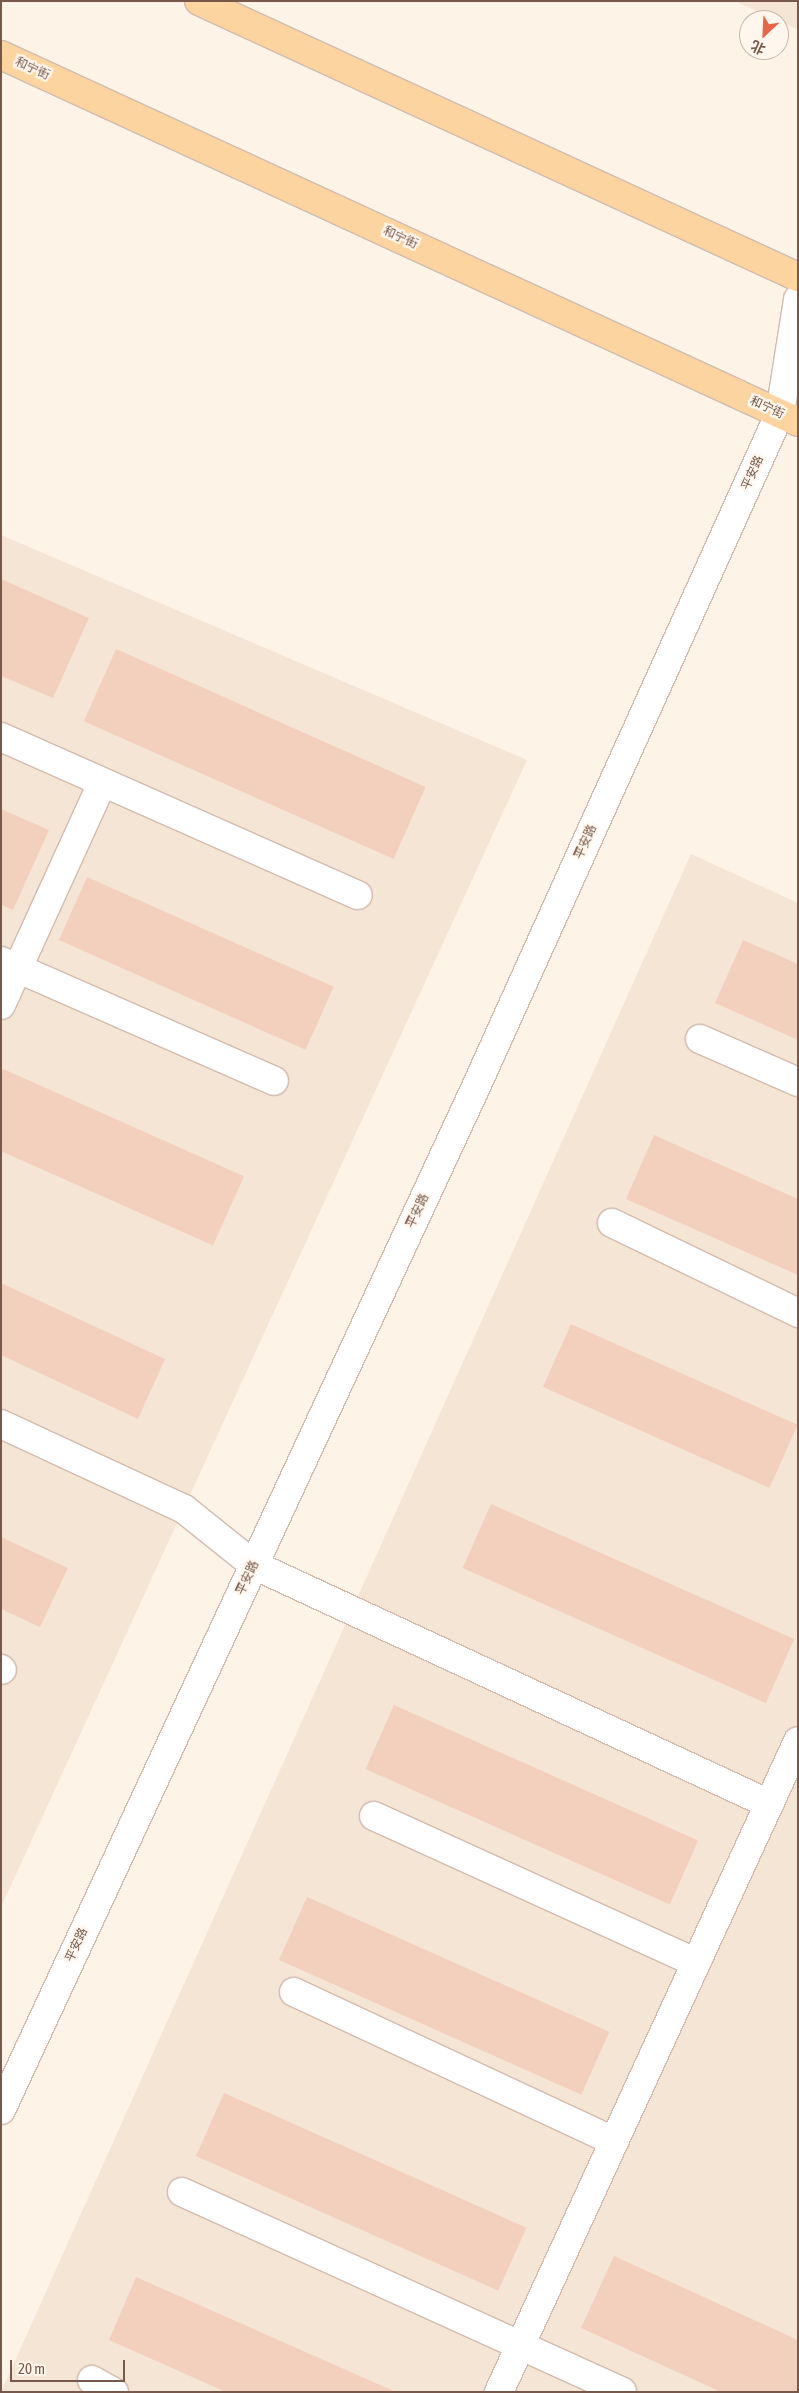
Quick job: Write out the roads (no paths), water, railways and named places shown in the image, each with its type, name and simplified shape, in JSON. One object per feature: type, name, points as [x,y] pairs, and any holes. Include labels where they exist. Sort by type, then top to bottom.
[{"type":"main road","points":[[199,1],[798,277]]},
{"type":"main road","name":"和宁街","points":[[1,55],[789,417]]},
{"type":"street","name":"平安路","points":[[1,2110],[789,417],[798,299]]},
{"type":"street","points":[[1,737],[358,894]]},
{"type":"street","points":[[1,1005],[10,964],[102,783]]},
{"type":"street","points":[[10,964],[274,1081]]},
{"type":"street","points":[[700,1039],[798,1082]]},
{"type":"street","points":[[612,1224],[798,1313]]},
{"type":"street","points":[[1,1424],[184,1509],[254,1565],[769,1804]]},
{"type":"street","points":[[498,2392],[798,1742]]},
{"type":"street","points":[[374,1816],[696,1963]]},
{"type":"street","points":[[294,1992],[614,2141]]},
{"type":"street","points":[[182,2192],[519,2347],[622,2392]]}]
